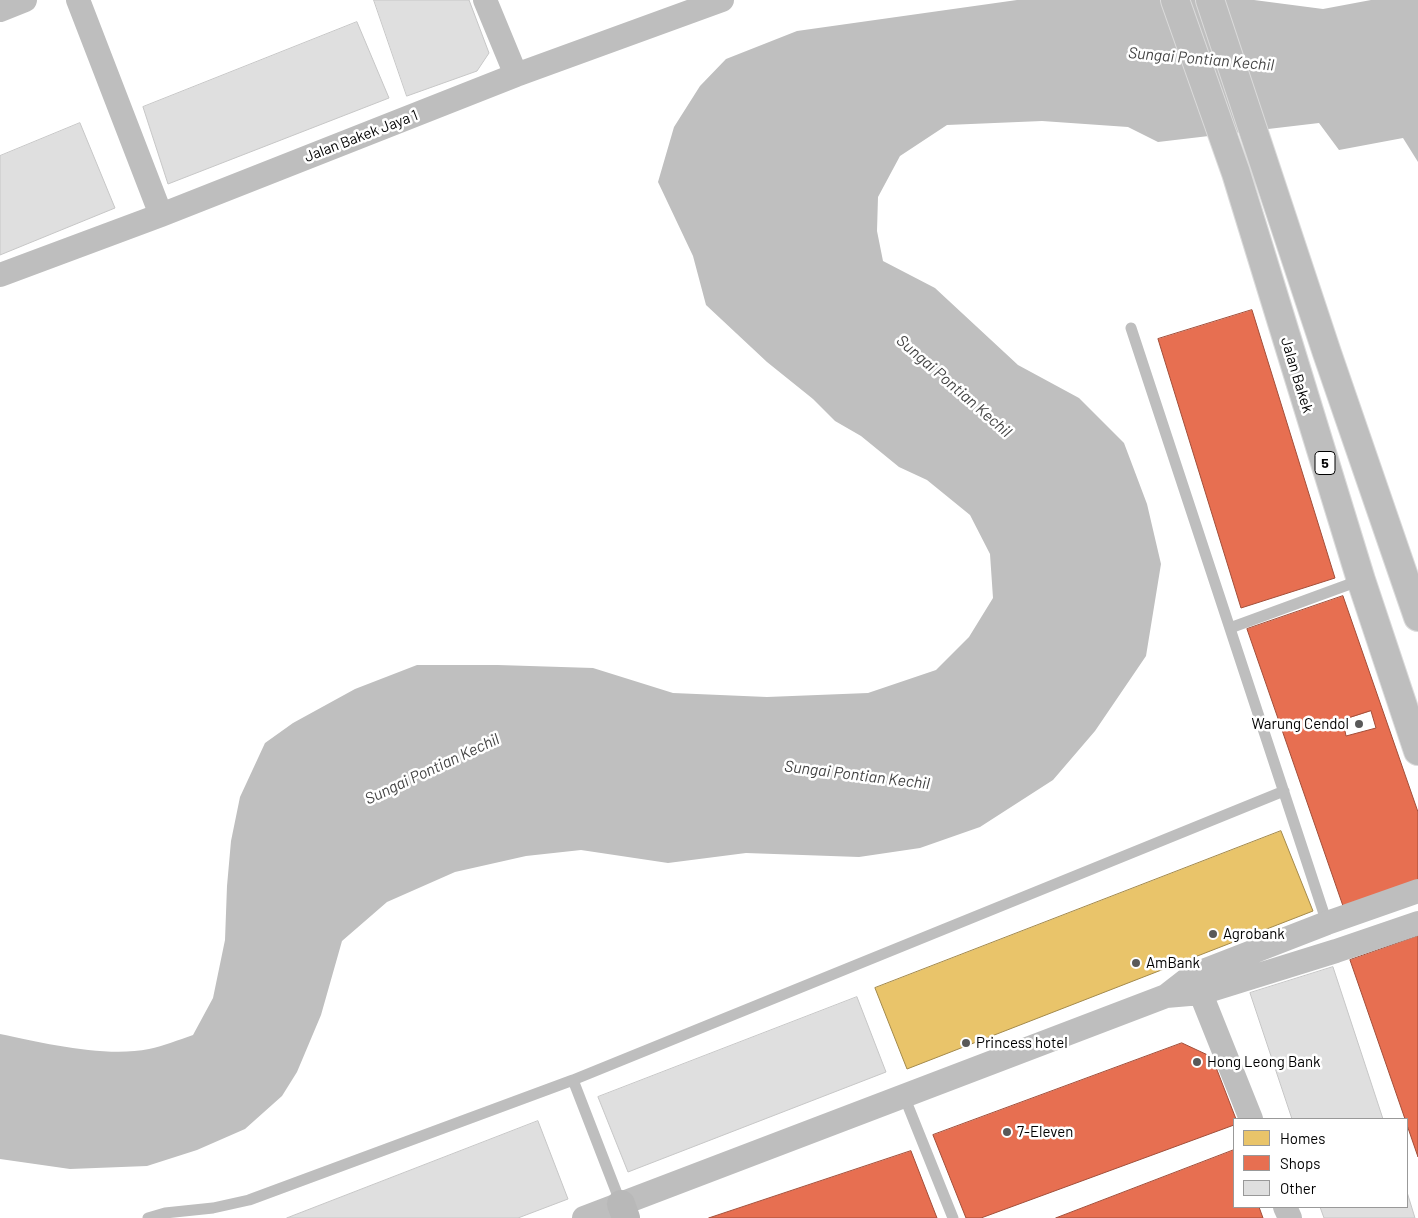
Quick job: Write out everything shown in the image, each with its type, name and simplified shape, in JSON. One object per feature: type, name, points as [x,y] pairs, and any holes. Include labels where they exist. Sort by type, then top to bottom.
[{"type":"highway","name":"Jalan Bakek","points":[[1175,0],[1236,173],[1361,580],[1418,751]]},
{"type":"highway","points":[[1210,0],[1389,536],[1418,617]]},
{"type":"street","points":[[0,10],[25,0]]},
{"type":"street","points":[[78,0],[161,215]]},
{"type":"street","points":[[485,0],[516,75]]},
{"type":"street","name":"Jalan Bakek Jaya 1","points":[[0,275],[161,215],[516,75],[722,0]]},
{"type":"street","points":[[584,1218],[623,1211],[904,1096],[1198,984],[1327,922],[1418,891]]},
{"type":"street","points":[[1198,984],[1336,951],[1418,923]]},
{"type":"street","points":[[1198,984],[1251,1118]]},
{"type":"lane","points":[[1131,328],[1327,922]]},
{"type":"lane","points":[[1230,628],[1361,580]]},
{"type":"lane","points":[[148,1218],[165,1213],[214,1208],[249,1200],[573,1080],[1284,791]]},
{"type":"lane","points":[[573,1080],[623,1211]]},
{"type":"lane","points":[[904,1096],[953,1218]]},
{"type":"water","name":"Sungai Pontian Kechil","points":[[1017,0],[1254,0],[1323,9],[1371,0],[1418,0],[1418,162],[1403,138],[1339,150],[1319,123],[1158,142],[1128,127],[1042,121],[947,125],[900,156],[878,197],[877,231],[883,261],[935,288],[1018,365],[1079,398],[1124,443],[1147,504],[1161,564],[1146,656],[1095,731],[1053,780],[980,827],[920,848],[859,857],[746,853],[668,863],[581,850],[526,856],[455,872],[387,902],[342,941],[321,1015],[297,1072],[282,1096],[245,1129],[197,1150],[147,1166],[70,1169],[0,1159],[0,1034],[74,1048],[114,1052],[149,1049],[193,1035],[213,998],[225,940],[231,841],[240,797],[265,743],[293,723],[355,689],[417,665],[498,665],[593,668],[673,693],[767,697],[868,693],[936,670],[969,637],[993,598],[990,554],[970,515],[927,480],[899,467],[861,436],[835,421],[813,399],[767,362],[706,305],[693,256],[658,182],[674,127],[700,86],[726,59],[797,31]]},
{"type":"building: Homes","points":[[1281,831],[1313,911],[907,1069],[875,988]]},
{"type":"building: Shops","points":[[1252,310],[1335,578],[1241,608],[1158,339]]},
{"type":"building: Shops","points":[[1343,596],[1418,812],[1418,880],[1343,906],[1247,629]]},
{"type":"building: Shops","name":"Warung Cendol","points":[[1371,711],[1376,728],[1346,736],[1343,720]]},
{"type":"building: Shops","points":[[1418,936],[1418,1157],[1408,1128],[1408,1118],[1405,1118],[1350,960]]},
{"type":"building: Shops","points":[[1182,1043],[1212,1057],[1236,1118],[1233,1118],[1233,1125],[981,1218],[966,1218],[933,1135]]},
{"type":"building: Shops","points":[[1233,1150],[1233,1208],[1259,1208],[1263,1218],[1056,1218]]},
{"type":"building: Shops","points":[[911,1151],[937,1218],[709,1218]]},
{"type":"building: Other","points":[[374,0],[469,0],[489,53],[477,71],[407,96]]},
{"type":"building: Other","points":[[357,22],[389,98],[168,184],[143,107]]},
{"type":"building: Other","points":[[80,123],[115,208],[0,255],[0,156]]},
{"type":"building: Other","points":[[1333,967],[1383,1118],[1292,1118],[1250,993]]},
{"type":"building: Other","points":[[857,997],[886,1072],[628,1172],[598,1097]]},
{"type":"building: Other","points":[[538,1121],[568,1199],[518,1218],[287,1218]]},
{"type":"building: Other","points":[[1408,1195],[1415,1218],[1324,1218],[1320,1208],[1408,1208]]},
{"type":"place","name":"Warung Cendol","points":[[1359,724]]},
{"type":"place","name":"Agrobank","points":[[1213,934]]},
{"type":"place","name":"AmBank","points":[[1136,963]]},
{"type":"place","name":"Princess hotel","points":[[966,1043]]},
{"type":"place","name":"Hong Leong Bank","points":[[1197,1062]]},
{"type":"place","name":"7-Eleven","points":[[1007,1132]]}]
